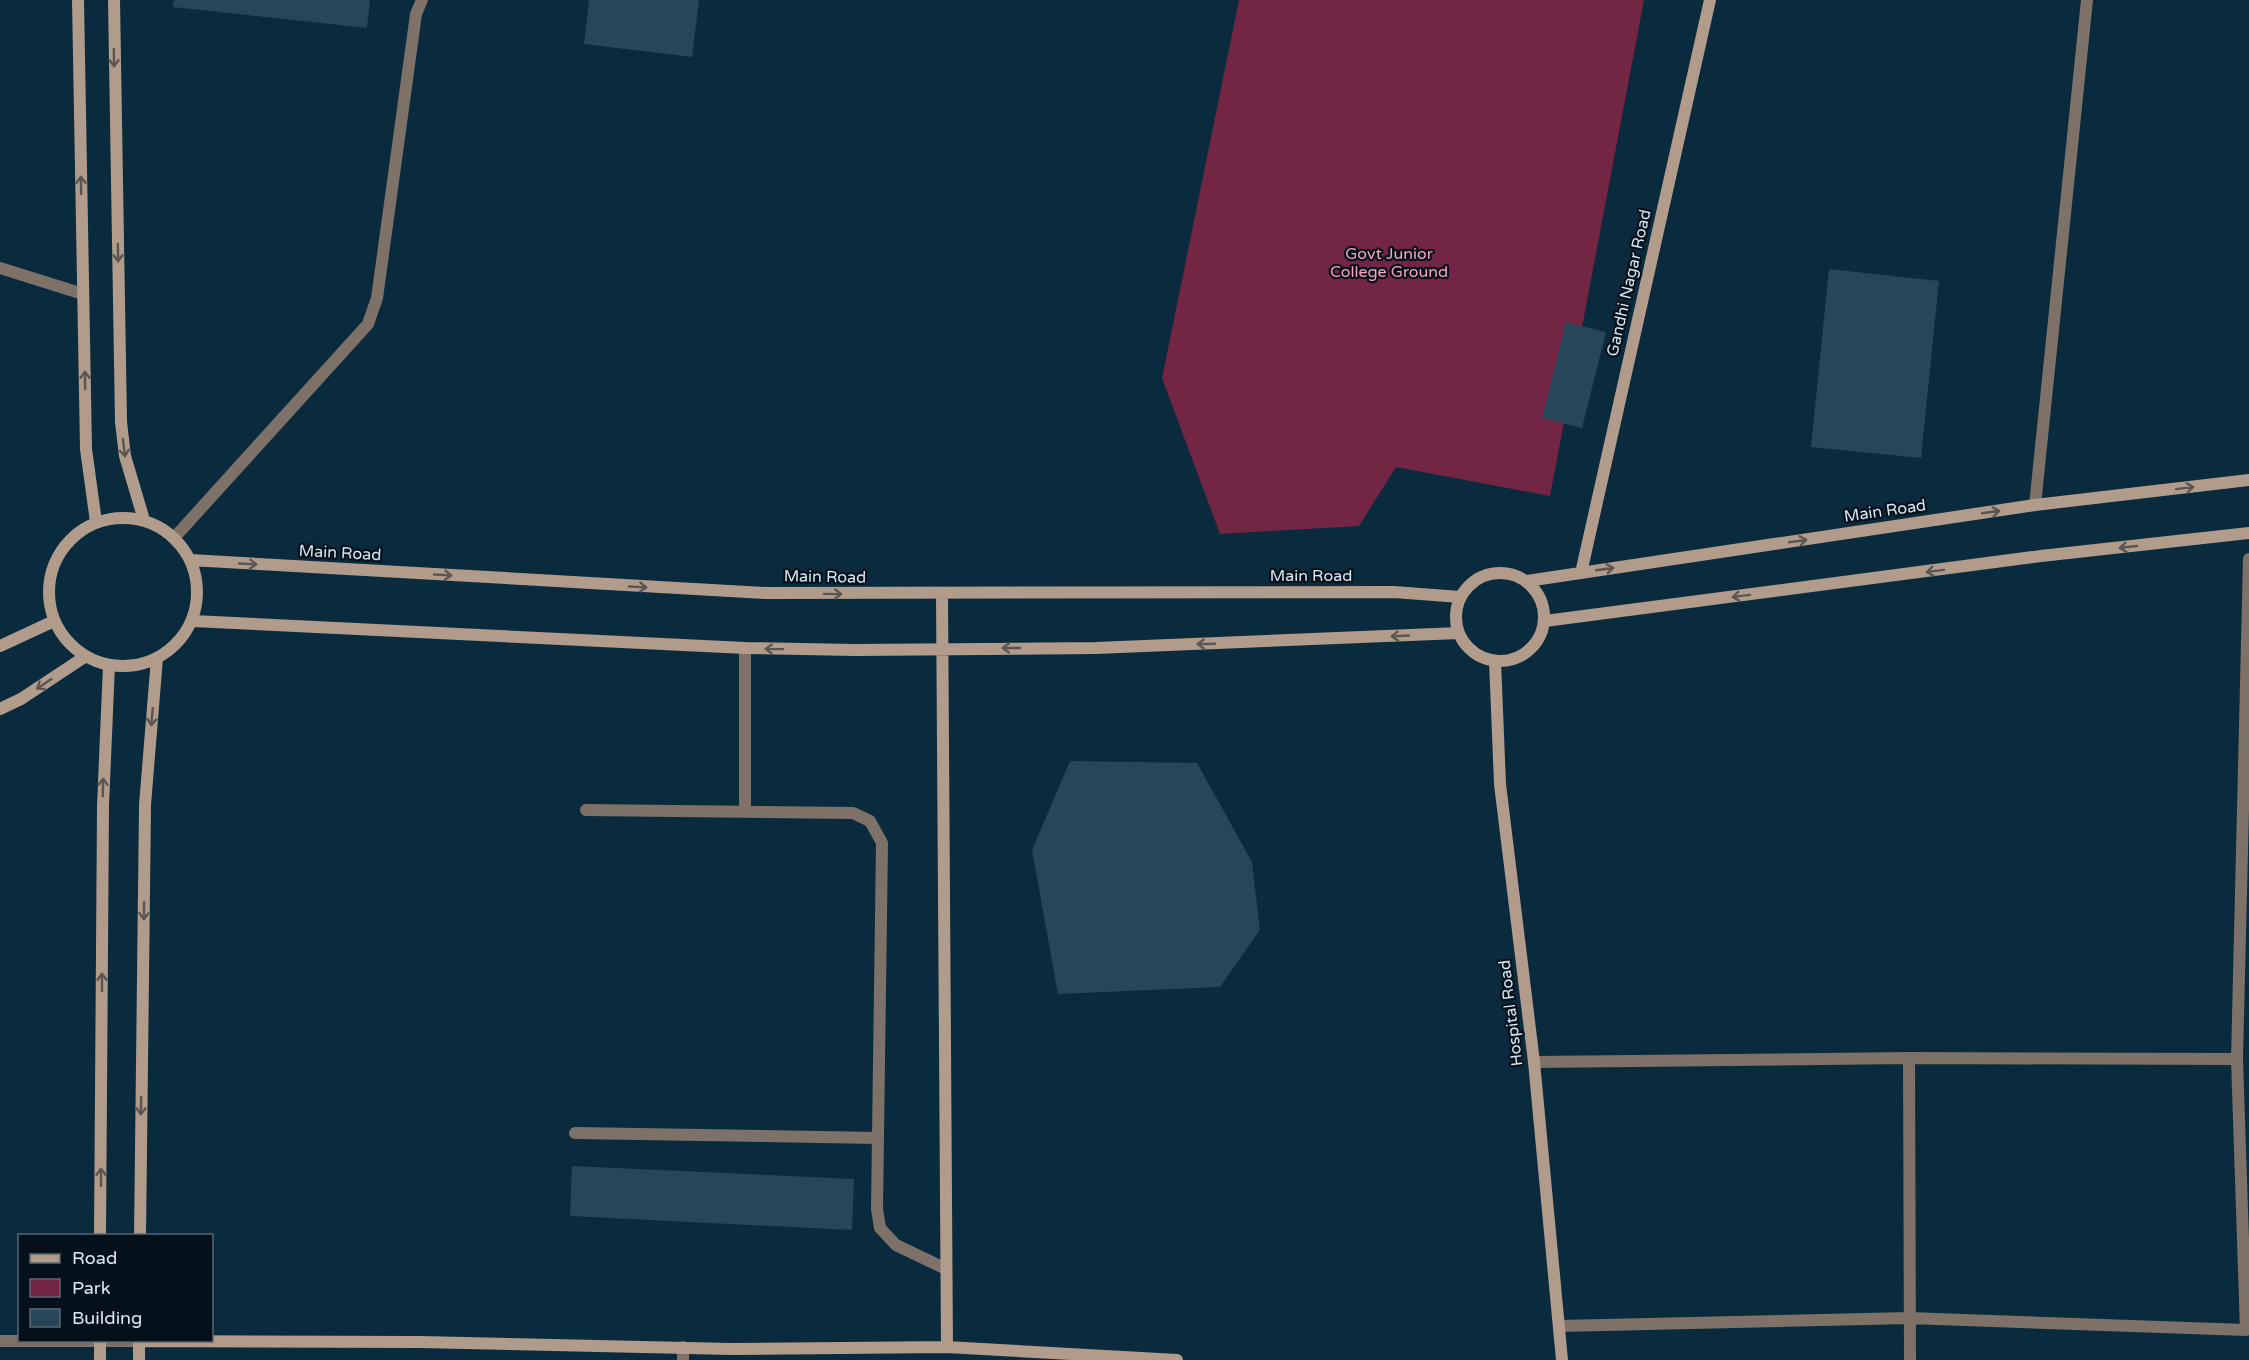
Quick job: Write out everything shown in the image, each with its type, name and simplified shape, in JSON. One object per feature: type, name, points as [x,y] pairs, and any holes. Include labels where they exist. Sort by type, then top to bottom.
[{"type":"street","points":[[78,0],[86,449],[96,522]]},
{"type":"street","points":[[114,0],[121,422],[125,456],[144,520]]},
{"type":"street","points":[[174,538],[368,324],[377,298],[416,14],[422,0]]},
{"type":"street","name":"Gandhi Nagar Road","points":[[1581,573],[1710,0]]},
{"type":"street","points":[[2035,506],[2087,0]]},
{"type":"street","points":[[0,268],[83,294]]},
{"type":"street","name":"Main Road","points":[[190,560],[766,593],[1394,592],[1460,597],[1469,584],[1482,576],[1497,573],[1513,574],[1527,581],[2035,506],[2249,480]]},
{"type":"street","points":[[120,517],[144,520],[159,526],[185,549],[190,560],[195,572],[198,597],[193,621],[178,643],[157,658],[133,665],[109,665],[86,656],[67,641],[54,621],[48,597],[50,574],[59,552],[75,534],[96,522],[120,517]]},
{"type":"street","points":[[1545,621],[2042,556],[2249,533]]},
{"type":"street","points":[[1559,1326],[1909,1318],[2247,1330],[2237,1059],[2245,824],[2249,559]]},
{"type":"street","points":[[1460,597],[1455,612],[1459,633],[1469,650],[1482,658],[1509,661],[1533,647],[1541,635],[1545,621],[1544,606],[1527,581]]},
{"type":"street","points":[[942,594],[947,1347]]},
{"type":"street","points":[[0,646],[54,621]]},
{"type":"street","points":[[193,621],[744,648],[1096,648],[1459,633]]},
{"type":"street","points":[[744,648],[745,812]]},
{"type":"street","points":[[0,709],[21,699],[86,656]]},
{"type":"street","points":[[140,1234],[145,805],[157,658]]},
{"type":"street","name":"Hospital Road","points":[[1495,661],[1500,784],[1534,1062],[1562,1360]]},
{"type":"street","points":[[100,1234],[103,784],[109,665]]},
{"type":"street","points":[[586,810],[853,813],[870,821],[882,843],[877,1209],[880,1228],[896,1245],[946,1269]]},
{"type":"street","points":[[1534,1062],[1909,1058],[2237,1059]]},
{"type":"street","points":[[1909,1058],[1910,1360]]},
{"type":"street","points":[[575,1132],[878,1138]]},
{"type":"street","points":[[0,1341],[18,1341]]},
{"type":"street","points":[[213,1341],[420,1342],[683,1354],[947,1347],[1177,1360]]},
{"type":"street","points":[[100,1342],[100,1360]]},
{"type":"street","points":[[139,1342],[139,1360]]},
{"type":"green space","name":"Govt Junior College Ground","points":[[1239,0],[1644,0],[1550,496],[1396,467],[1359,526],[1220,534],[1162,378]]},
{"type":"building","points":[[174,0],[370,0],[367,28],[173,7]]},
{"type":"building","points":[[589,0],[699,0],[692,57],[584,44]]},
{"type":"building","points":[[1829,269],[1939,281],[1921,458],[1811,447]]},
{"type":"building","points":[[1566,322],[1606,332],[1582,428],[1542,418]]},
{"type":"building","points":[[1070,761],[1197,763],[1252,862],[1260,930],[1220,987],[1058,994],[1032,850]]},
{"type":"building","points":[[572,1166],[854,1179],[852,1230],[570,1216]]}]
